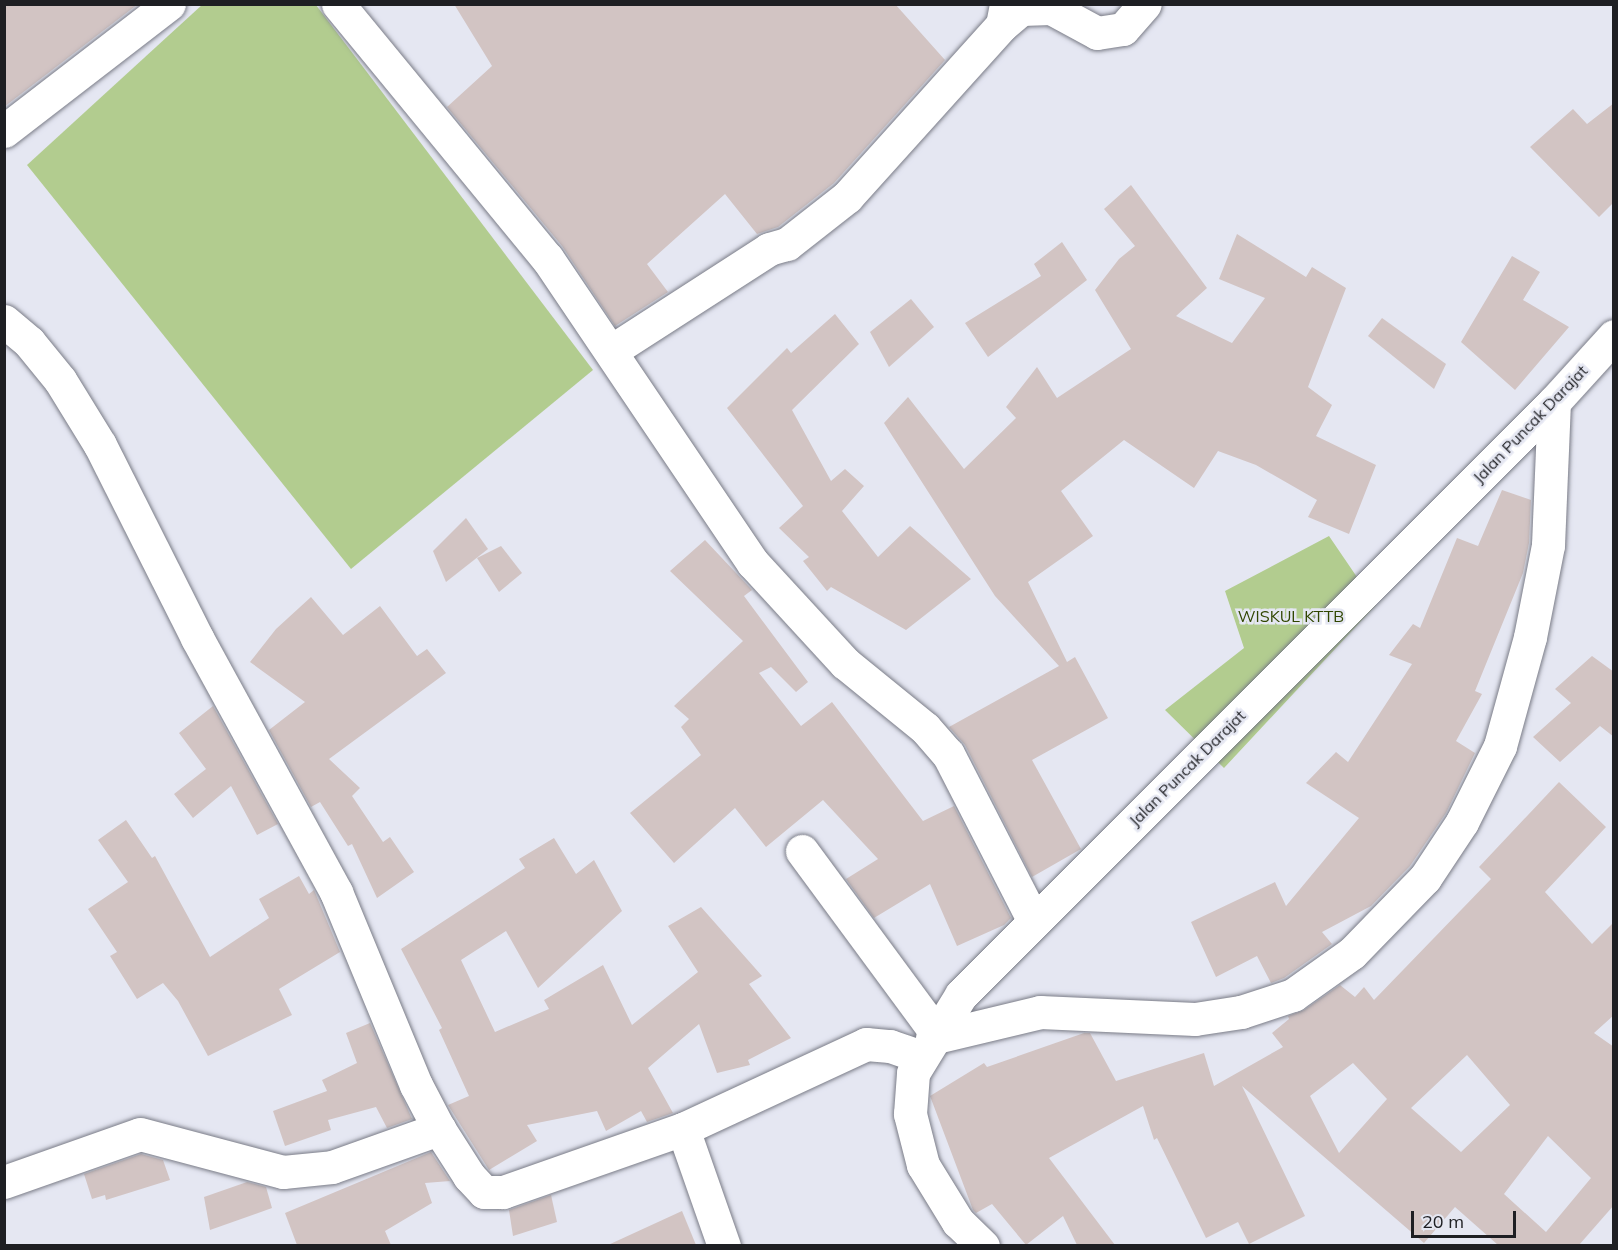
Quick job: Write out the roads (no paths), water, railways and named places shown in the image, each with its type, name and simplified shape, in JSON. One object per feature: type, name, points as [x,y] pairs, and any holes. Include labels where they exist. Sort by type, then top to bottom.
[{"type":"street","points":[[4,131],[169,4]]},
{"type":"street","points":[[338,4],[547,258],[760,571],[845,663],[925,728],[948,754],[1034,921]]},
{"type":"street","points":[[611,351],[769,249],[788,244],[847,197],[1004,15],[1021,9],[1051,8],[1097,33],[1123,29],[1145,4]]},
{"type":"street","points":[[4,321],[29,342],[60,380],[100,445],[197,638],[336,892],[416,1085],[439,1129],[477,1186],[484,1192],[496,1192],[683,1129],[866,1044],[890,1046],[930,1043],[1040,1012],[1195,1019],[1241,1012],[1293,995],[1352,954],[1425,878],[1462,822],[1500,746],[1530,637],[1548,545],[1554,402]]},
{"type":"street","name":"Jalan Puncak Darajat","points":[[983,1245],[958,1222],[923,1165],[910,1114],[913,1073],[961,995],[1554,402],[1614,336]]},
{"type":"street","points":[[802,851],[930,1043]]},
{"type":"street","points":[[4,1182],[140,1134],[283,1172],[332,1167],[439,1129]]},
{"type":"street","points":[[683,1129],[724,1245]]},
{"type":"park label","name":"WISKUL KTTB","points":[[1291,616]]}]
